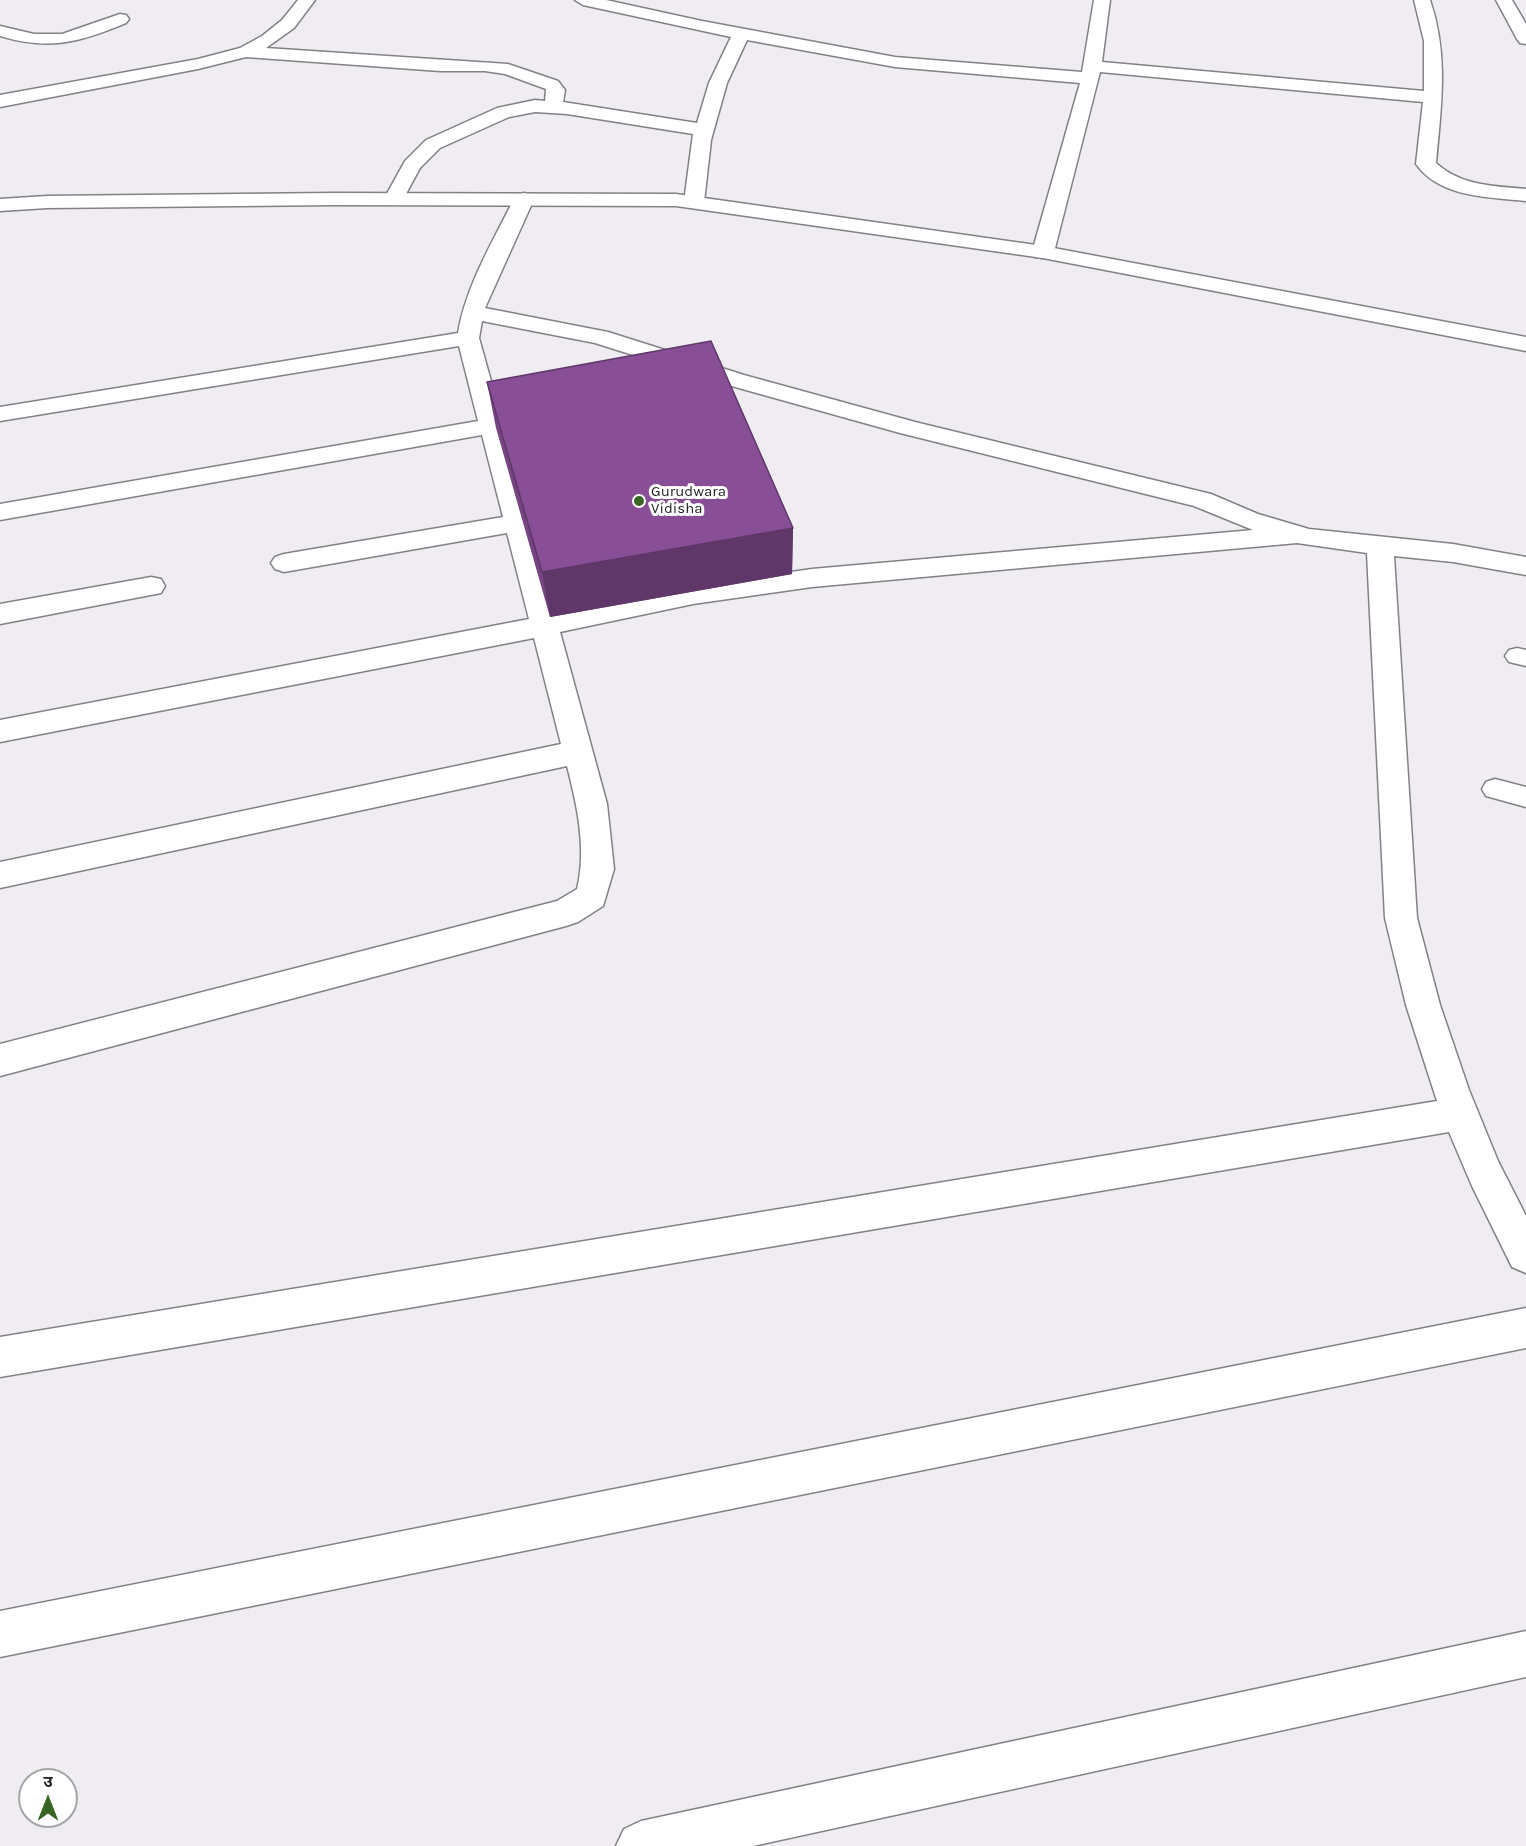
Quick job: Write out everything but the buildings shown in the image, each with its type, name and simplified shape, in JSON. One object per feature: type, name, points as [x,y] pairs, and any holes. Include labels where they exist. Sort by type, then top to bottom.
[{"type":"street","points":[[0,100],[198,64],[246,51],[268,40],[288,24],[307,0]]},
{"type":"street","points":[[583,0],[627,4],[741,33],[895,62],[1091,72],[1432,97]]},
{"type":"street","points":[[1043,252],[1091,72],[1102,0]]},
{"type":"street","points":[[1422,0],[1433,31],[1436,70],[1426,164],[1446,182],[1464,187],[1526,195]]},
{"type":"street","points":[[1504,0],[1526,39]]},
{"type":"street","points":[[0,31],[40,41],[58,41],[76,38],[120,19]]},
{"type":"street","points":[[694,202],[704,130],[717,83],[741,33]]},
{"type":"street","points":[[246,51],[508,69],[552,85],[556,90],[554,107]]},
{"type":"street","points":[[394,199],[412,165],[433,144],[504,112],[536,106],[554,107],[704,130]]},
{"type":"street","points":[[0,205],[47,202],[394,199],[676,200],[1043,252],[1526,344]]},
{"type":"street","points":[[0,1060],[566,912],[591,897],[598,869],[592,804],[468,338],[472,312],[481,288],[524,199]]},
{"type":"street","points":[[472,312],[600,337],[736,380],[909,429],[1202,500],[1249,520],[1296,535],[1453,553],[1526,566]]},
{"type":"street","points":[[0,414],[468,338]]},
{"type":"street","points":[[690,389],[736,380]]},
{"type":"street","points":[[0,512],[538,418]]},
{"type":"street","points":[[284,563],[517,523]]},
{"type":"street","points":[[0,730],[545,626],[693,595],[812,578],[1296,535]]},
{"type":"street","points":[[1380,546],[1401,918],[1409,955],[1458,1114],[1498,1205],[1526,1254]]},
{"type":"street","points":[[0,614],[151,586]]},
{"type":"street","points":[[0,875],[578,752]]},
{"type":"street","points":[[0,1357],[1458,1114]]},
{"type":"street","points":[[0,1634],[1526,1328]]},
{"type":"street","points":[[641,1846],[1526,1654]]},
{"type":"lane","points":[[1495,789],[1526,797]]},
{"type":"place","name":"Gurudwara Vidisha","points":[[639,501]]}]
